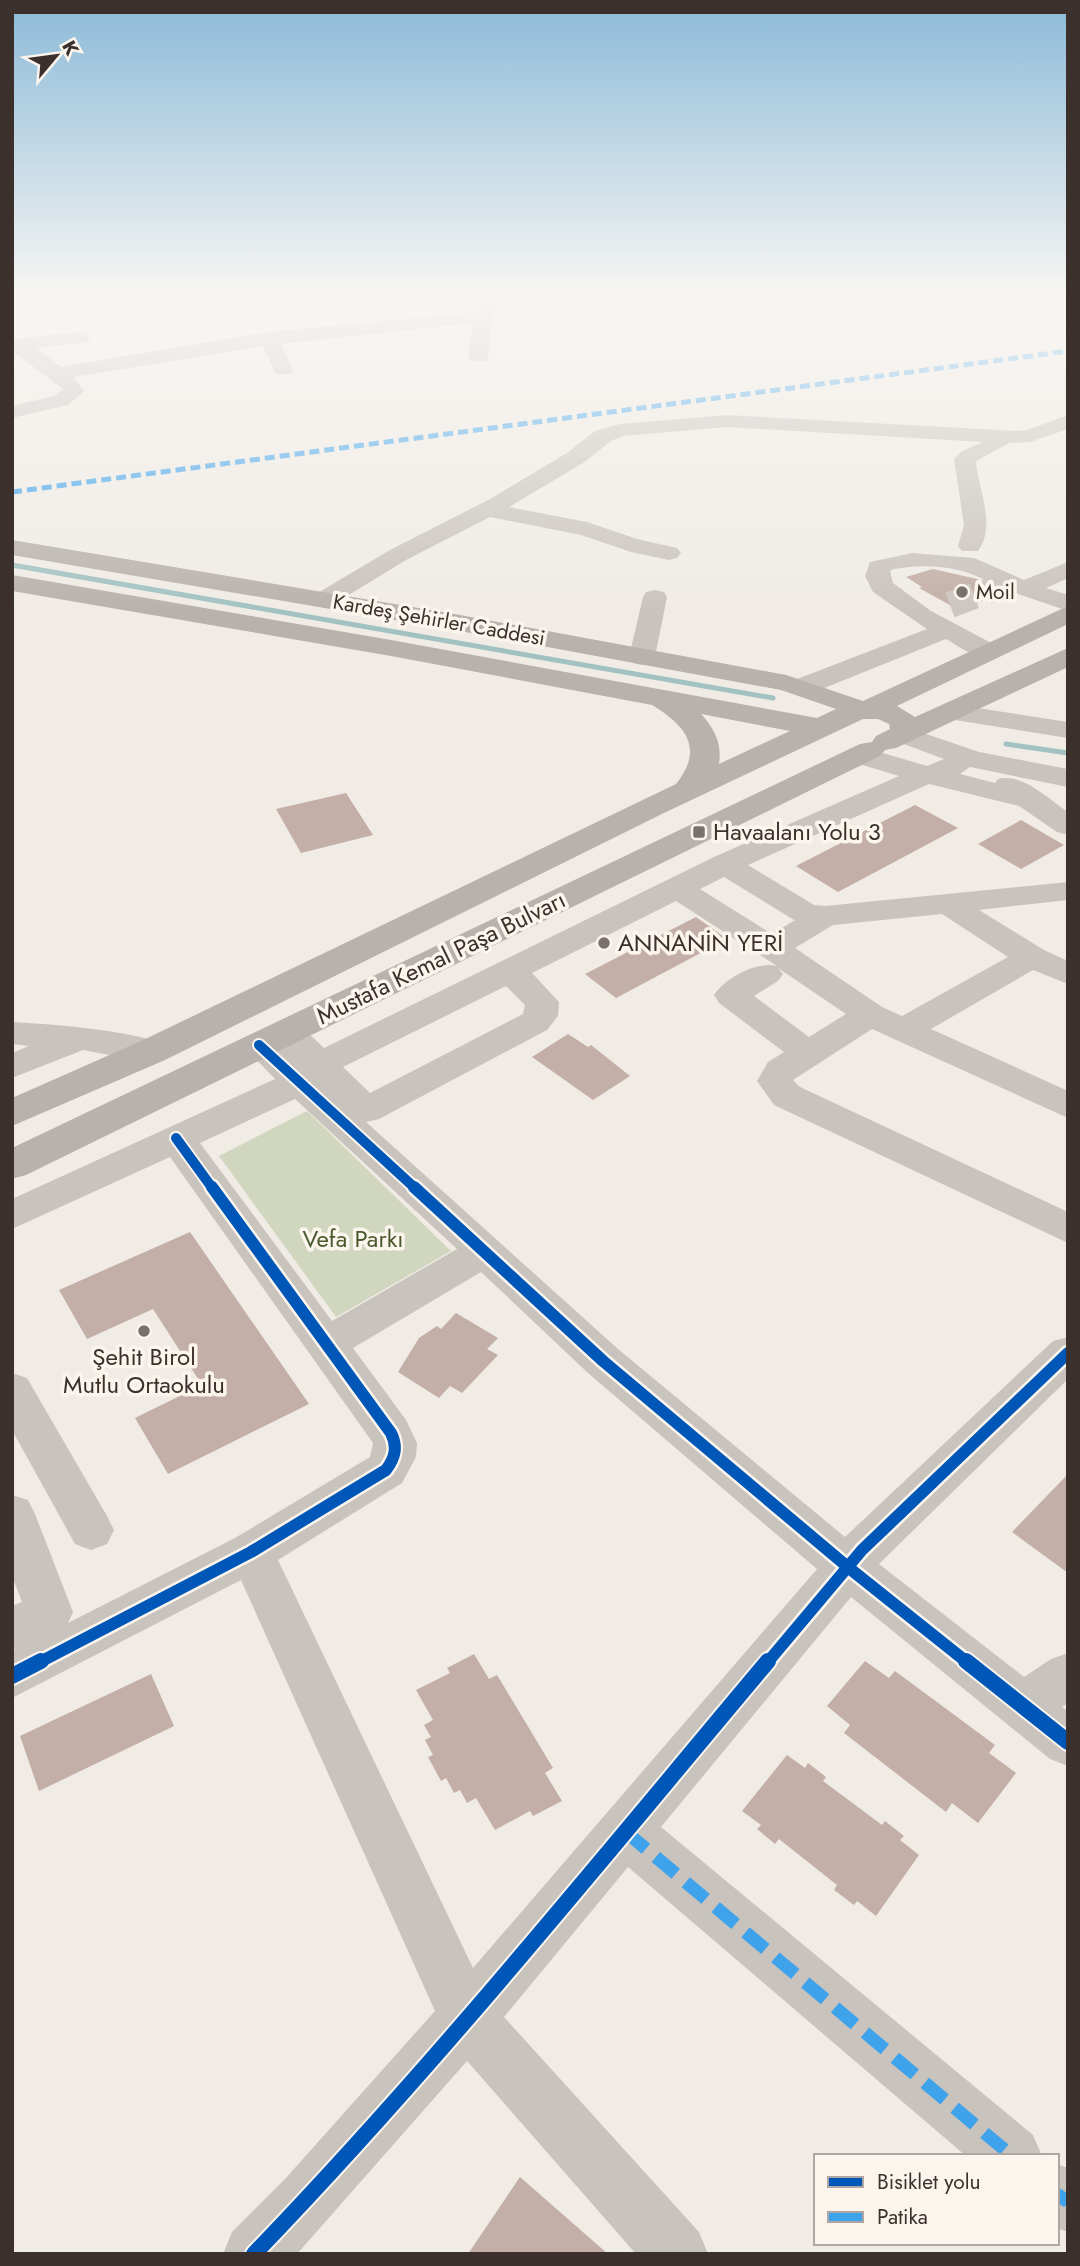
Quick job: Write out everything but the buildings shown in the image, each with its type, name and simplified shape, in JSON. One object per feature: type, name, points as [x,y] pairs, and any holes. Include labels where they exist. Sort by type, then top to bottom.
[{"type":"main road","name":"Kardeş Şehirler Caddesi","points":[[12,547],[325,599],[794,685],[864,710],[885,711],[898,717],[905,725],[904,734]]},
{"type":"main road","name":"Kardeş Şehirler Caddesi","points":[[12,583],[657,697],[820,729]]},
{"type":"main road","points":[[864,710],[1068,614]]},
{"type":"main road","points":[[904,734],[1068,656]]},
{"type":"main road","points":[[766,717],[791,712],[800,705],[800,695],[794,685]]},
{"type":"main road","points":[[657,697],[691,719],[706,747],[705,765],[687,790]]},
{"type":"main road","name":"Mustafa Kemal Paşa Bulvarı","points":[[12,1112],[152,1051],[687,790],[864,710]]},
{"type":"main road","points":[[820,729],[821,738],[832,747],[864,752]]},
{"type":"main road","name":"Mustafa Kemal Paşa Bulvarı","points":[[12,1165],[904,734]]},
{"type":"street","points":[[12,412],[55,403]]},
{"type":"street","points":[[325,599],[398,555],[489,510],[575,458],[603,436],[627,428],[727,421],[1030,436],[1068,421]]},
{"type":"street","points":[[970,546],[976,525],[965,458],[993,445],[1003,436]]},
{"type":"street","points":[[489,510],[587,529],[631,545],[669,553]]},
{"type":"street","points":[[886,563],[883,546],[898,541],[985,547],[996,553],[1003,582]]},
{"type":"street","points":[[986,651],[948,617],[922,616],[882,587],[877,569],[886,563],[955,562],[1068,604]]},
{"type":"street","points":[[1003,582],[1068,569]]},
{"type":"street","points":[[642,657],[655,597]]},
{"type":"street","points":[[794,685],[948,617]]},
{"type":"street","points":[[952,712],[1068,730]]},
{"type":"street","points":[[904,734],[965,756],[1056,776]]},
{"type":"street","points":[[864,752],[926,775],[1024,796]]},
{"type":"street","points":[[12,1215],[309,1074],[509,970],[725,864],[926,775],[947,770],[965,756]]},
{"type":"street","points":[[965,756],[1068,826]]},
{"type":"street","points":[[1024,796],[1018,784],[1027,778],[1056,776]]},
{"type":"street","points":[[725,864],[805,913],[825,916],[1068,891]]},
{"type":"street","points":[[677,888],[769,961],[870,1015],[1068,1105]]},
{"type":"street","points":[[947,903],[1032,957],[1068,974]]},
{"type":"street","points":[[808,1053],[731,995],[825,916]]},
{"type":"street","points":[[904,1030],[1032,957]]},
{"type":"street","points":[[366,1110],[535,1022],[541,1016],[542,1002],[509,970]]},
{"type":"street","points":[[870,1015],[781,1070],[775,1081],[787,1096],[1068,1229]]},
{"type":"street","points":[[12,1033],[80,1038],[152,1051]]},
{"type":"street","points":[[12,1066],[80,1038]]},
{"type":"street","points":[[273,1039],[484,1252],[603,1361],[856,1559],[1068,1742]]},
{"type":"street","points":[[309,1074],[366,1110],[449,1191],[632,1357],[781,1485],[856,1559],[1058,1696]]},
{"type":"street","points":[[12,1676],[251,1552],[386,1470],[393,1461],[396,1442],[391,1433],[176,1138]]},
{"type":"street","points":[[326,1344],[484,1252]]},
{"type":"street","points":[[254,2254],[306,2200],[467,2018],[856,1559],[1068,1353]]},
{"type":"street","points":[[12,1390],[91,1530]]},
{"type":"street","points":[[12,1514],[49,1612],[12,1629]]},
{"type":"street","points":[[251,1552],[467,2018],[677,2254]]},
{"type":"street","points":[[626,1832],[1010,2154]]},
{"type":"green space","name":"Vefa Parkı","points":[[307,1111],[451,1251],[336,1317],[219,1156]]},
{"type":"waterway","points":[[12,565],[773,698]]},
{"type":"waterway","points":[[1006,744],[1068,753]]},
{"type":"tunnel","points":[[950,605],[995,588]]},
{"type":"marked path","points":[[12,492],[680,403]]},
{"type":"marked path","points":[[626,1832],[1010,2154]]},
{"type":"marked path","points":[[1059,2195],[1068,2202]]},
{"type":"cycle path","points":[[259,1045],[603,1361],[849,1568],[1068,1742]]},
{"type":"cycle path","points":[[12,1676],[251,1552],[386,1470],[394,1457],[396,1448],[391,1433],[176,1138]]},
{"type":"cycle path","points":[[254,2254],[306,2200],[467,2018],[862,1550],[1068,1353]]},
{"type":"place","name":"Moil","points":[[962,592]]},
{"type":"place","name":"Havaalanı Yolu 3","points":[[699,832]]},
{"type":"place","name":"ANNANİN YERİ","points":[[604,943]]},
{"type":"place","name":"Şehit Birol Mutlu Ortaokulu","points":[[144,1331]]}]
